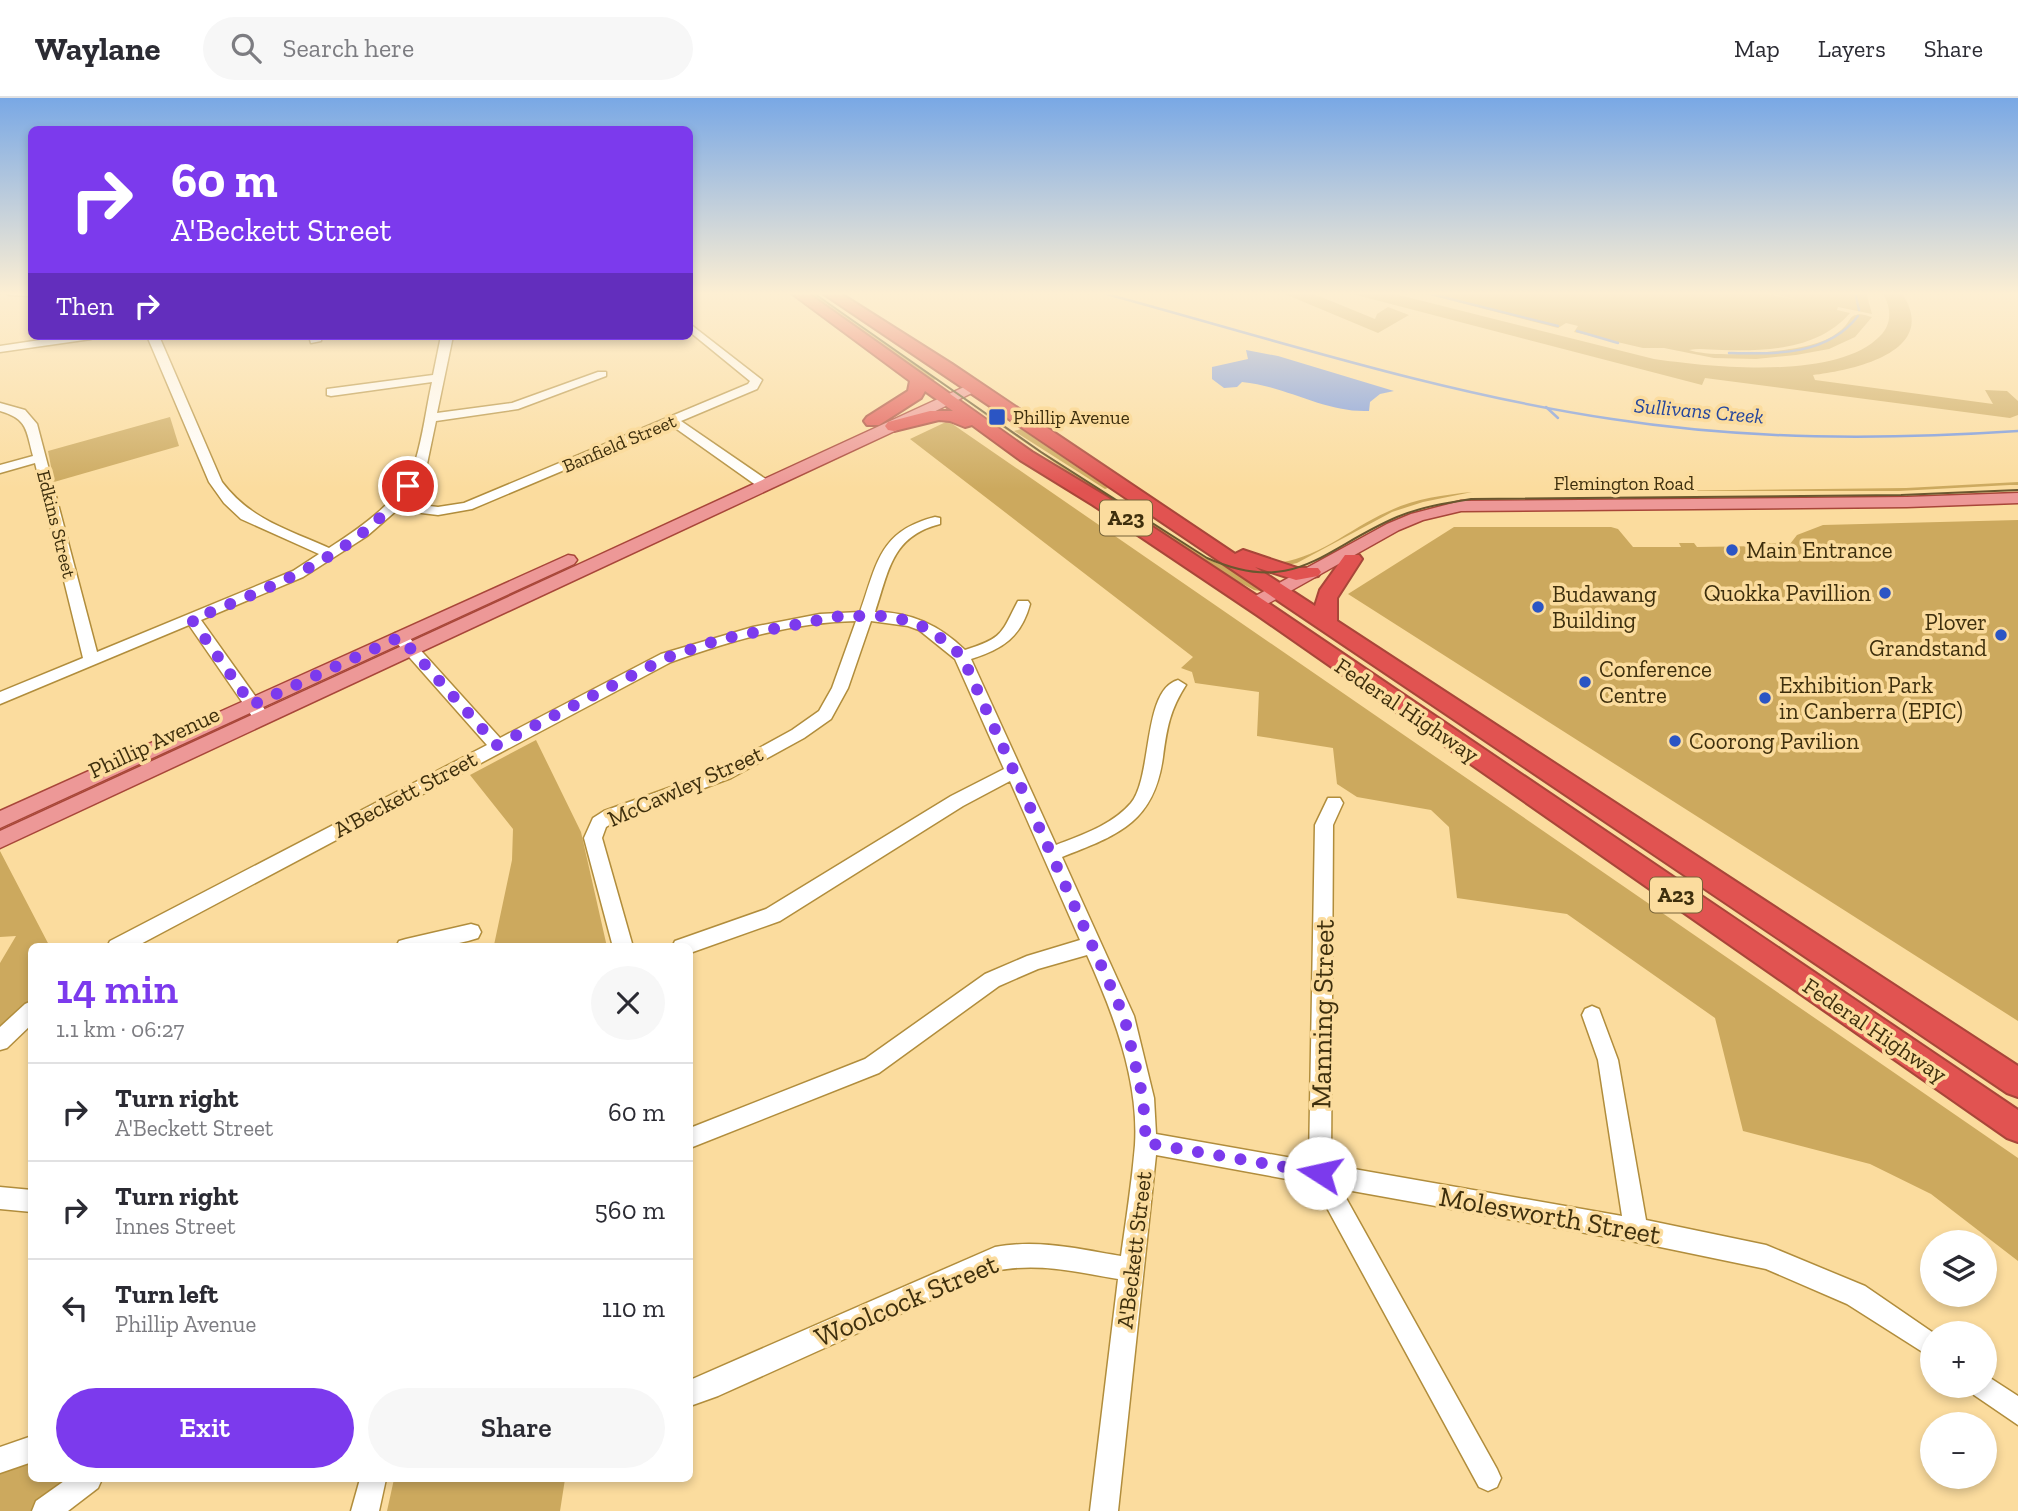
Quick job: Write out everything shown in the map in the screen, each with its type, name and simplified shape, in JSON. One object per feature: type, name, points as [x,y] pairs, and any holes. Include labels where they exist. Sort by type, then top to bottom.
[{"type":"highway","name":"Federal Highway","points":[[889,358],[1026,456],[1100,501],[1259,607],[2018,1128]]},
{"type":"highway","name":"Federal Highway","points":[[932,358],[1145,503],[2018,1083]]},
{"type":"highway","points":[[873,421],[915,394],[919,387],[918,379]]},
{"type":"highway","points":[[894,426],[935,415],[954,416],[1005,450],[1026,456]]},
{"type":"highway","points":[[1145,503],[1176,513],[1250,560],[1296,574],[1311,572]]},
{"type":"highway","points":[[1328,625],[1322,614],[1323,604],[1352,559]]},
{"type":"main road","name":"Phillip Avenue","points":[[0,840],[257,712],[758,481],[894,426],[971,383]]},
{"type":"main road","name":"Phillip Avenue","points":[[758,481],[873,421],[942,397]]},
{"type":"main road","name":"Flemington Road","points":[[1282,594],[1311,572],[1393,527],[1417,517],[1461,506],[1907,502],[2018,498]]},
{"type":"main road","name":"Flemington Road","points":[[1259,607],[1352,559],[1397,532],[1424,522],[1480,513],[1593,516],[2018,506]]},
{"type":"main road","name":"Phillip Avenue","points":[[0,820],[257,712]]},
{"type":"street","points":[[162,358],[216,482],[229,500],[246,516],[331,554]]},
{"type":"street","points":[[0,698],[298,574],[362,533],[394,506],[421,464],[443,358]]},
{"type":"street","name":"Banfield Street","points":[[394,506],[438,511],[467,506],[753,386],[756,380],[729,358]]},
{"type":"street","points":[[430,418],[514,406],[602,374]]},
{"type":"street","points":[[331,392],[439,378]]},
{"type":"street","name":"Edkins Street","points":[[0,407],[27,417],[40,458],[91,660]]},
{"type":"street","points":[[673,421],[758,481]]},
{"type":"street","points":[[0,469],[40,458]]},
{"type":"street","name":"McCawley Street","points":[[622,943],[593,838],[599,823],[610,816],[725,774],[825,715],[840,688],[888,554],[899,537],[912,527],[934,521]]},
{"type":"street","points":[[962,656],[993,647],[1009,636],[1019,622],[1023,604]]},
{"type":"street","name":"A'Beckett Street","points":[[126,943],[497,745],[645,668],[690,649],[721,639],[828,618],[866,615],[911,621],[932,631],[962,656],[1014,771],[1093,946],[1126,1027],[1143,1098],[1146,1143],[1104,1511]]},
{"type":"street","points":[[192,620],[257,712]]},
{"type":"street","points":[[405,643],[497,745]]},
{"type":"street","points":[[1051,854],[1115,826],[1138,806],[1146,794],[1163,707],[1168,694],[1178,685]]},
{"type":"street","points":[[693,943],[773,915],[957,801],[1014,771]]},
{"type":"street","name":"Manning Street","points":[[1334,803],[1324,825],[1320,1173],[1488,1478]]},
{"type":"street","points":[[423,943],[471,932]]},
{"type":"street","points":[[693,1138],[872,1066],[992,980],[1034,962],[1093,946]]},
{"type":"street","points":[[0,1041],[28,1014]]},
{"type":"street","points":[[1592,1015],[1608,1060],[1636,1230]]},
{"type":"street","name":"Molesworth Street","points":[[1146,1143],[1636,1230],[1766,1256],[1856,1295],[1920,1338]]},
{"type":"street","points":[[0,1198],[28,1201]]},
{"type":"street","name":"Woolcock Street","points":[[693,1392],[995,1259],[1020,1254],[1042,1254],[1132,1270]]},
{"type":"street","points":[[1997,1396],[2018,1412]]},
{"type":"street","points":[[0,1460],[28,1450]]},
{"type":"street","points":[[46,1511],[85,1482]]},
{"type":"street","points":[[365,1511],[372,1482]]},
{"type":"shaded area","points":[[896,358],[906,358],[936,379],[932,381]]},
{"type":"shaded area","points":[[1598,358],[1650,358],[1707,365],[1772,367],[1804,365],[1839,358],[1879,358],[1850,368],[1813,375],[1815,380],[1993,404],[1985,390],[2007,391],[2018,401],[2018,415],[2010,418],[1705,378],[1702,385]]},
{"type":"shaded area","points":[[972,406],[1207,559],[1234,570],[1266,592],[1254,590],[1237,581],[1087,488],[1077,478]]},
{"type":"shaded area","points":[[170,417],[179,446],[54,482],[48,451]]},
{"type":"shaded area","points":[[948,421],[2018,1158],[2018,1261],[1997,1245],[1997,1230],[1978,1230],[1931,1194],[1870,1164],[1743,1131],[1715,1018],[1567,914],[1457,898],[1449,827],[1431,810],[1357,797],[1337,784],[1333,748],[1257,736],[1259,692],[1195,683],[1192,672],[1181,668],[1193,657],[910,439]]},
{"type":"shaded area","points":[[1021,429],[1108,488],[1105,489],[1014,431]]},
{"type":"shaded area","points":[[2018,482],[2018,485],[1899,491],[1646,491],[1906,488]]},
{"type":"shaded area","points":[[1472,492],[1423,502],[1392,512],[1297,563],[1279,567],[1273,563],[1303,557],[1407,504]]},
{"type":"shaded area","name":"Exhibition Park in Canberra (EPIC)","points":[[2018,520],[2018,1021],[1348,594],[1454,527],[1611,527],[1618,529],[1633,547],[1681,547],[1679,543],[1694,543],[1697,547],[1790,544],[1797,535],[1823,525]]},
{"type":"shaded area","points":[[536,740],[581,832],[606,943],[494,943],[512,860],[513,829],[470,775]]},
{"type":"shaded area","points":[[0,851],[48,943],[28,943],[28,1005],[0,1030],[0,963],[16,936],[0,937]]},
{"type":"shaded area","points":[[28,1458],[28,1482],[69,1482],[32,1511],[0,1511],[0,1466]]},
{"type":"shaded area","points":[[393,1482],[565,1482],[560,1511],[387,1511]]},
{"type":"water","points":[[1284,358],[1394,391],[1380,394],[1370,402],[1369,411],[1353,410],[1321,404],[1258,384],[1242,382],[1237,387],[1224,388],[1212,379],[1212,367],[1248,359]]},
{"type":"waterway","name":"Sullivans Creek","points":[[1335,358],[1418,380],[1547,408]]},
{"type":"waterway","name":"Sullivans Creek","points":[[1547,408],[1663,426],[1764,434],[1865,437],[2018,431]]},
{"type":"waterway","points":[[1547,408],[1558,418]]},
{"type":"tram line","points":[[906,358],[1041,452],[1207,558],[1237,569],[1263,573],[1286,571],[1307,564],[1397,517],[1424,508],[1471,499],[1901,495],[2018,490]]},
{"type":"place","name":"Phillip Avenue","points":[[997,417]]},
{"type":"place","name":"Main Entrance","points":[[1732,550]]},
{"type":"place","name":"Quokka Pavillion","points":[[1885,593]]},
{"type":"place","name":"Budawang Building","points":[[1538,607]]},
{"type":"place","name":"Plover Grandstand","points":[[2001,635]]},
{"type":"place","name":"Conference Centre","points":[[1585,682]]},
{"type":"place","name":"Exhibition Park in Canberra (EPIC)","points":[[1765,698]]},
{"type":"place","name":"Coorong Pavilion","points":[[1675,741]]},
{"type":"route","points":[[408,486],[394,506],[331,554],[298,574],[192,620],[252,705],[400,637],[497,745],[666,658],[721,639],[840,616],[882,616],[911,621],[932,631],[962,656],[1042,833],[1124,1016],[1143,1098],[1146,1143],[1320,1173]]}]
